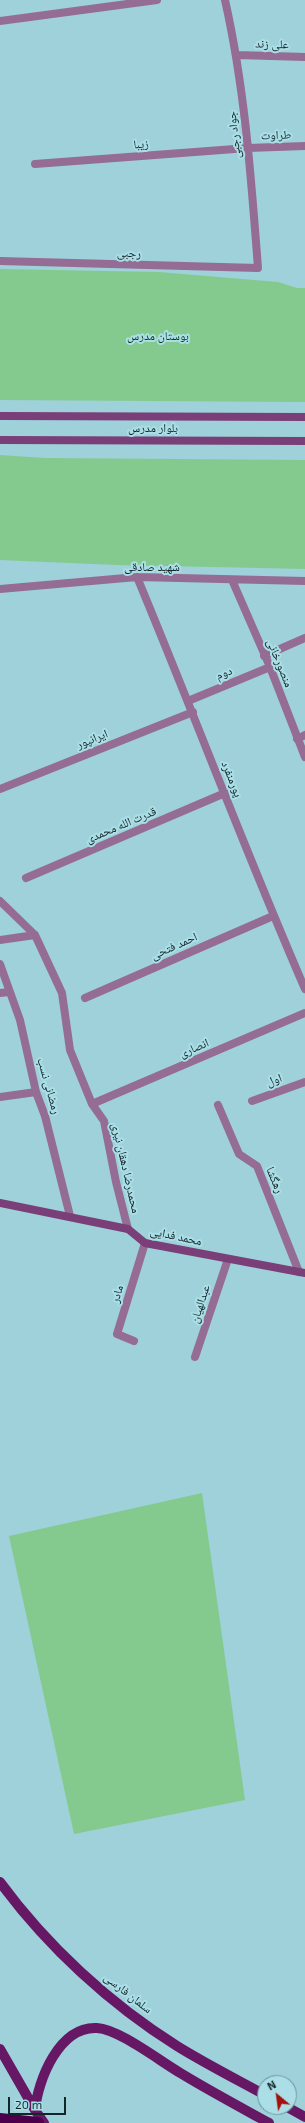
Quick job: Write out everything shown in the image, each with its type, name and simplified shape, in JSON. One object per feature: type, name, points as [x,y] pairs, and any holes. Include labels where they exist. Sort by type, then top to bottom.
[{"type":"highway","points":[[0,2119],[38,2123]]},
{"type":"main road","name":"بلوار مدرس","points":[[0,416],[305,417]]},
{"type":"main road","name":"بلوار مدرس","points":[[0,440],[305,441]]},
{"type":"main road","name":"محمد فدایی","points":[[0,1203],[128,1229],[145,1243],[302,1273]]},
{"type":"main road","name":"سلمان فارسی","points":[[0,1882],[52,1942],[91,1980],[128,2011],[177,2046],[257,2091]]},
{"type":"main road","points":[[35,2110],[36,2095],[49,2060],[64,2042],[77,2032],[96,2028],[111,2031],[183,2075],[269,2123]]},
{"type":"main road","points":[[0,2049],[44,2123]]},
{"type":"main road","points":[[0,2113],[6,2123]]},
{"type":"street","points":[[0,21],[157,0]]},
{"type":"street","name":"جواد رجبی","points":[[225,0],[237,55],[248,148],[258,268]]},
{"type":"street","name":"علی زند","points":[[237,55],[305,57]]},
{"type":"street","name":"طراوت","points":[[248,148],[305,146]]},
{"type":"street","name":"زیبا","points":[[35,164],[248,148]]},
{"type":"street","name":"رجبی","points":[[0,261],[258,268]]},
{"type":"street","name":"شهید صادقی","points":[[0,589],[137,577],[305,581]]},
{"type":"street","name":"پورمنفرد","points":[[137,577],[193,712],[273,916],[305,989]]},
{"type":"street","name":"منصورخانی","points":[[232,580],[270,667],[305,757]]},
{"type":"street","points":[[264,656],[305,638]]},
{"type":"street","name":"دوم","points":[[188,701],[270,667]]},
{"type":"street","name":"ایرانپور","points":[[0,789],[193,712]]},
{"type":"street","points":[[297,739],[305,735]]},
{"type":"street","name":"قدرت الله محمدی","points":[[26,878],[225,793]]},
{"type":"street","name":"محمدرضا دهقان نیری","points":[[0,901],[35,935],[62,993],[70,1050],[92,1104],[104,1121],[116,1182],[128,1229]]},
{"type":"street","name":"احمد فتحی","points":[[84,998],[273,916]]},
{"type":"street","points":[[0,940],[35,935]]},
{"type":"street","name":"رمضانی نسب","points":[[0,964],[20,1020],[36,1092],[45,1116],[70,1216]]},
{"type":"street","points":[[0,993],[9,992]]},
{"type":"street","name":"انصاری","points":[[92,1104],[305,1013]]},
{"type":"street","name":"اول","points":[[252,1101],[305,1082]]},
{"type":"street","points":[[0,1097],[36,1092]]},
{"type":"street","name":"رهگشا","points":[[218,1105],[239,1154],[257,1166],[302,1273]]},
{"type":"street","name":"مادر","points":[[134,1341],[117,1334],[145,1243]]},
{"type":"street","name":"عبدالهیان","points":[[195,1357],[228,1259]]},
{"type":"green space","name":"بوستان مدرس","points":[[0,269],[159,272],[278,282],[297,288],[305,288],[305,402],[0,400]]},
{"type":"green space","points":[[0,455],[45,458],[305,460],[305,569],[117,565],[0,560]]},
{"type":"green space","points":[[202,1493],[245,1800],[74,1834],[9,1536]]}]
